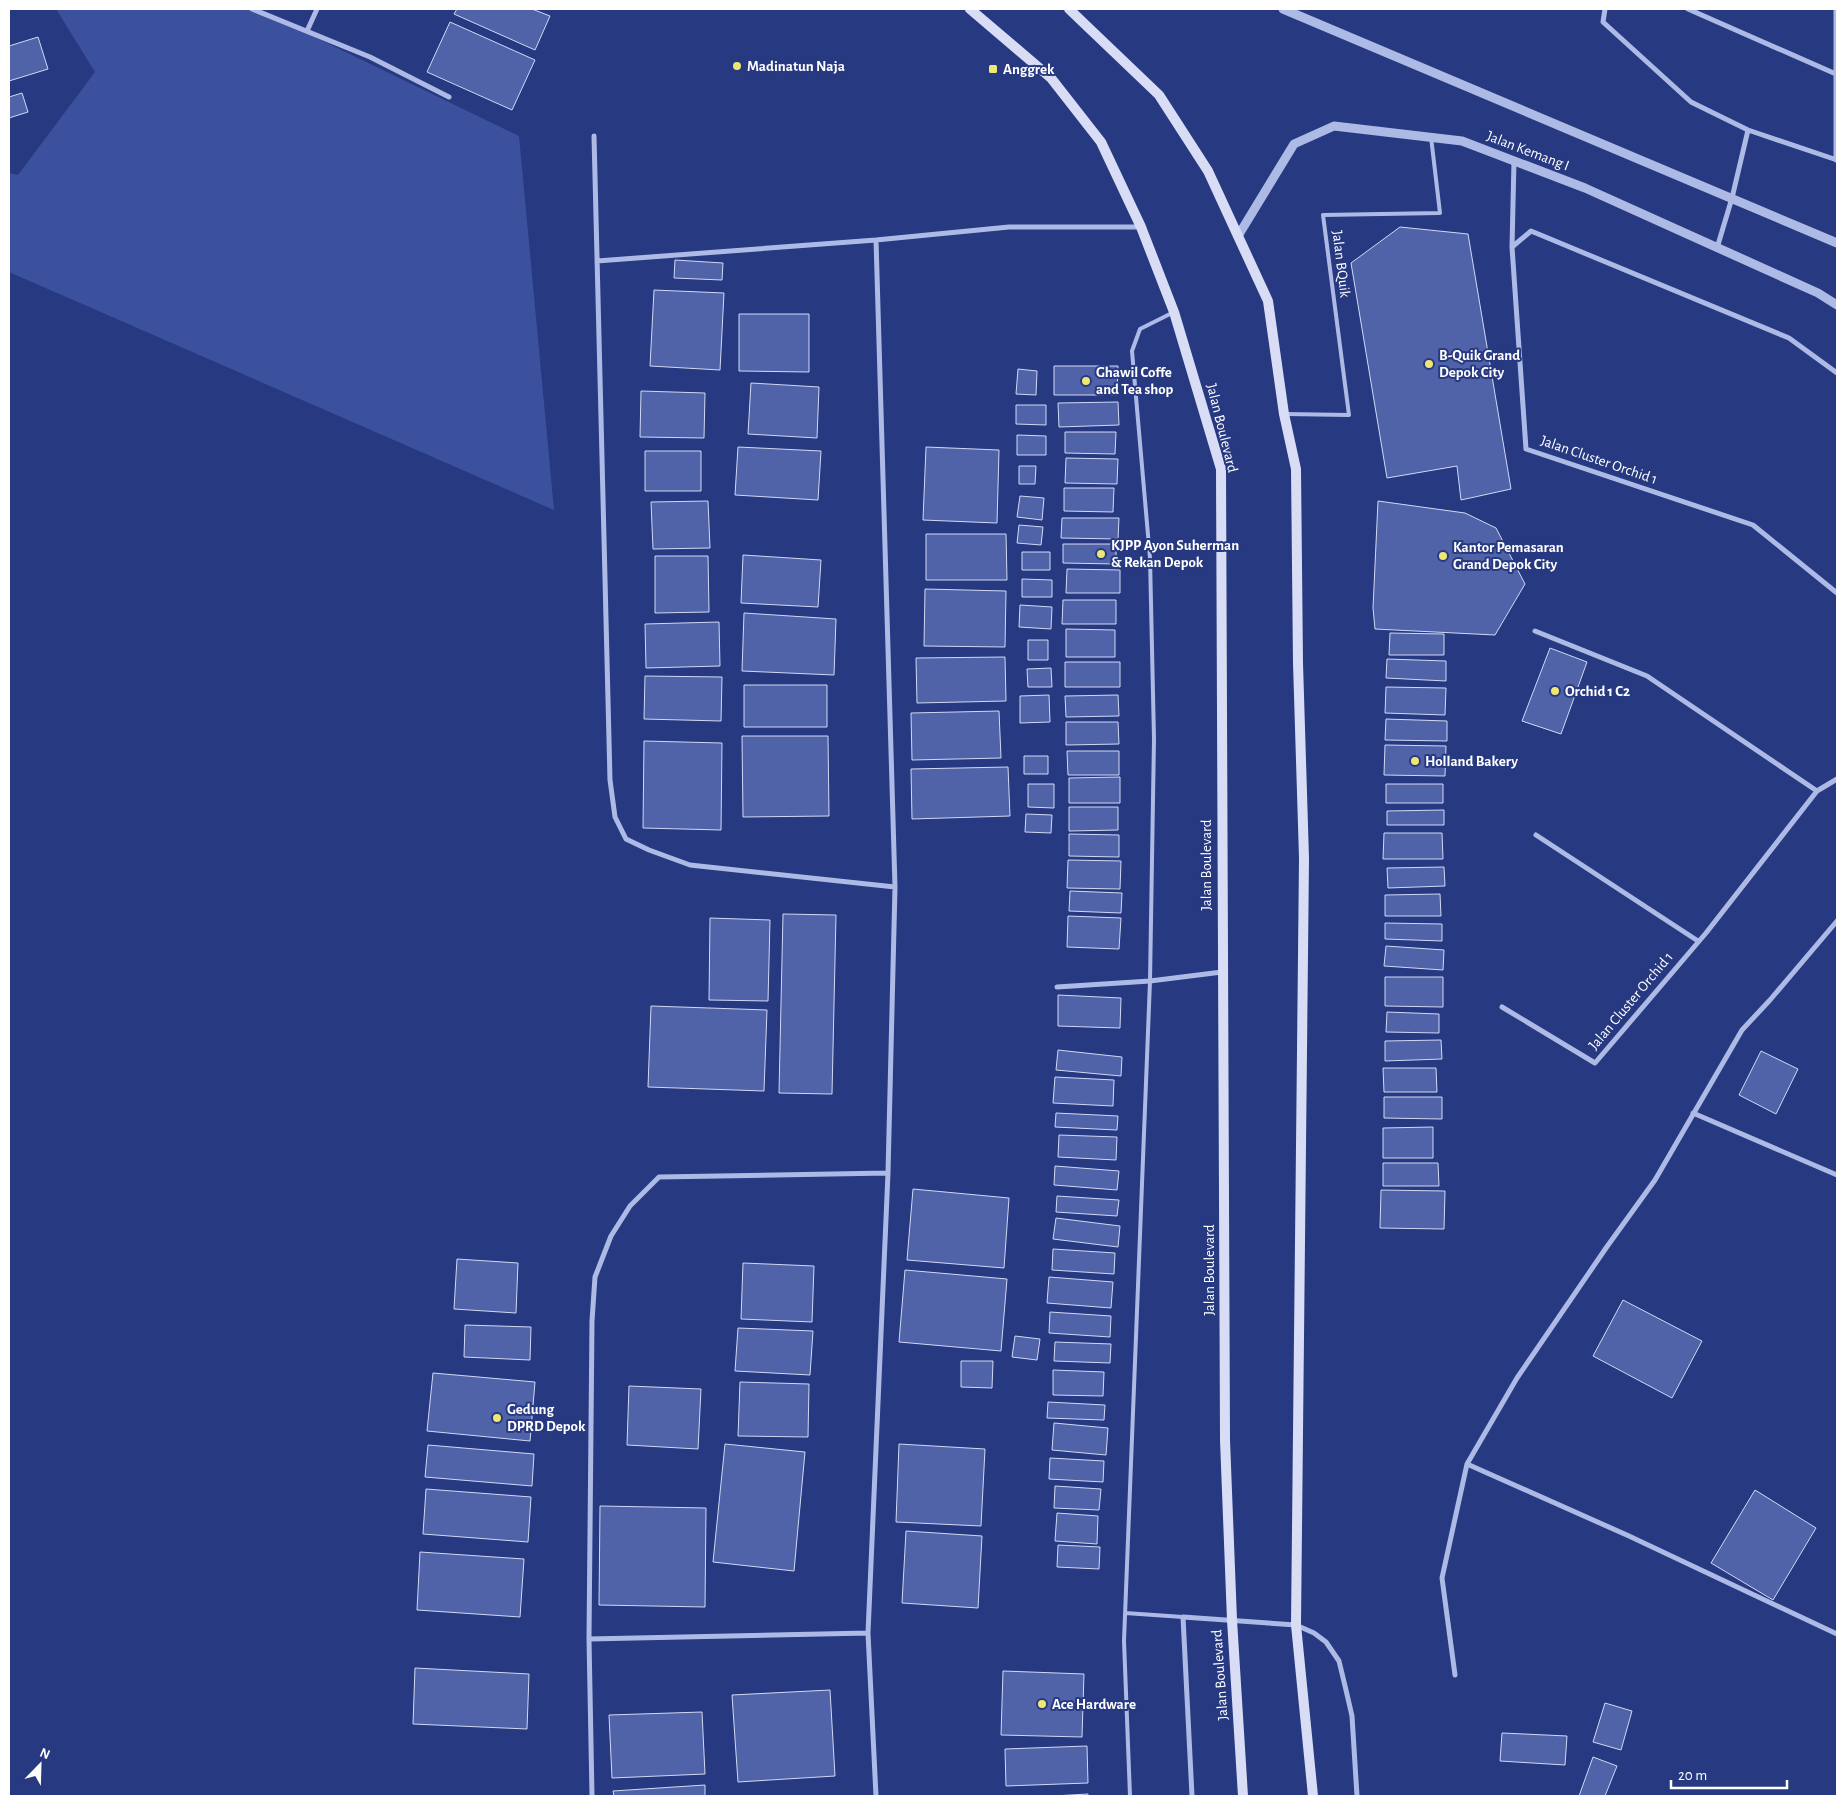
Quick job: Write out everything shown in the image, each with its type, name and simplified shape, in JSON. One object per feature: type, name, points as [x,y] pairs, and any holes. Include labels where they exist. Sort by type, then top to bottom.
[{"type":"main road","name":"Jalan Boulevard","points":[[970,9],[1051,78],[1101,142],[1141,227],[1174,312],[1220,469],[1225,1440],[1232,1620],[1243,1796]]},
{"type":"main road","points":[[1069,9],[1159,95],[1208,171],[1268,301],[1284,414],[1296,469],[1298,662],[1304,858],[1296,1625],[1313,1796]]},
{"type":"street","points":[[252,9],[370,57],[450,97]]},
{"type":"street","points":[[307,31],[317,9]]},
{"type":"street","points":[[1283,9],[1837,243]]},
{"type":"street","points":[[1605,9],[1603,22],[1691,102],[1748,130],[1836,160],[1836,9]]},
{"type":"street","points":[[1688,9],[1836,74]]},
{"type":"street","name":"Jalan Kemang I","points":[[1238,236],[1294,144],[1334,126],[1431,137],[1462,141],[1585,188],[1716,249],[1818,293],[1837,305]]},
{"type":"street","points":[[1716,249],[1732,198],[1748,130]]},
{"type":"street","points":[[594,136],[610,780],[615,817],[626,839],[649,850],[690,864],[895,887]]},
{"type":"street","name":"Jalan Cluster Orchid 1","points":[[1514,160],[1512,247],[1526,449],[1754,525],[1837,593]]},
{"type":"street","points":[[597,261],[1009,228],[1141,227]]},
{"type":"street","points":[[1512,247],[1531,231],[1789,338],[1837,373]]},
{"type":"street","points":[[876,240],[895,887],[888,1173],[868,1633],[876,1796]]},
{"type":"street","points":[[1535,631],[1647,676],[1818,791]]},
{"type":"street","name":"Jalan Cluster Orchid 1","points":[[1502,1007],[1595,1063],[1698,941],[1818,791],[1837,779]]},
{"type":"street","points":[[1536,835],[1698,941]]},
{"type":"street","points":[[1455,1675],[1442,1578],[1466,1464],[1517,1378],[1655,1180],[1742,1030],[1837,921]]},
{"type":"street","points":[[1057,987],[1150,981],[1222,972]]},
{"type":"street","points":[[1693,1113],[1837,1175]]},
{"type":"street","points":[[592,1796],[589,1639],[592,1321],[595,1277],[611,1236],[630,1206],[659,1177],[888,1173]]},
{"type":"street","points":[[1466,1464],[1638,1540],[1837,1634]]},
{"type":"street","points":[[1192,1796],[1184,1617],[1296,1625],[1314,1633],[1326,1642],[1339,1661],[1352,1716],[1357,1796]]},
{"type":"street","points":[[589,1639],[868,1633]]},
{"type":"lane","name":"Jalan BQuik","points":[[1284,414],[1349,415],[1323,215],[1440,213],[1431,137]]},
{"type":"lane","points":[[1130,1796],[1124,1641],[1150,981],[1154,740],[1150,558],[1132,351],[1140,329],[1174,312]]},
{"type":"lane","points":[[1125,1613],[1184,1617]]},
{"type":"shaded area","points":[[56,9],[257,9],[519,136],[554,510],[9,272],[9,173],[18,175],[95,72]]},
{"type":"building","points":[[457,9],[532,9],[550,16],[535,50],[454,14]]},
{"type":"building","points":[[450,22],[535,60],[512,110],[427,72]]},
{"type":"building","points":[[38,37],[48,69],[9,81],[9,46]]},
{"type":"building","points":[[22,93],[28,112],[9,118],[9,97]]},
{"type":"building","name":"B-Quik Grand Depok City","points":[[1400,227],[1468,234],[1511,489],[1461,500],[1457,466],[1387,478],[1351,263]]},
{"type":"building","points":[[675,260],[723,263],[722,280],[674,278]]},
{"type":"building","points":[[654,290],[724,293],[720,370],[650,366]]},
{"type":"building","points":[[739,314],[809,314],[809,372],[739,371]]},
{"type":"building","name":"Ghawil Coffe and Tea shop","points":[[1054,366],[1118,366],[1117,395],[1054,395]]},
{"type":"building","points":[[1018,369],[1037,371],[1036,395],[1016,394]]},
{"type":"building","points":[[751,383],[819,387],[817,438],[748,434]]},
{"type":"building","points":[[641,391],[705,393],[704,438],[640,437]]},
{"type":"building","points":[[1118,402],[1119,425],[1059,427],[1058,403]]},
{"type":"building","points":[[1016,405],[1046,405],[1046,425],[1016,424]]},
{"type":"building","points":[[1065,432],[1116,432],[1115,454],[1065,453]]},
{"type":"building","points":[[1017,435],[1046,436],[1046,455],[1017,455]]},
{"type":"building","points":[[738,447],[821,451],[818,500],[735,495]]},
{"type":"building","points":[[926,447],[999,450],[997,523],[923,520]]},
{"type":"building","points":[[645,451],[701,451],[701,491],[645,491]]},
{"type":"building","points":[[1066,458],[1118,459],[1117,484],[1065,483]]},
{"type":"building","points":[[1019,466],[1036,466],[1035,484],[1019,484]]},
{"type":"building","points":[[1064,488],[1114,488],[1113,512],[1064,511]]},
{"type":"building","points":[[1020,496],[1044,498],[1042,520],[1017,517]]},
{"type":"building","points":[[708,501],[710,548],[653,549],[651,502]]},
{"type":"building","name":"Kantor Pemasaran Grand Depok City","points":[[1378,501],[1465,513],[1496,528],[1525,584],[1495,635],[1375,629],[1373,608]]},
{"type":"building","points":[[1062,518],[1119,518],[1118,539],[1061,538]]},
{"type":"building","points":[[1019,525],[1043,527],[1041,545],[1017,543]]},
{"type":"building","points":[[926,534],[1006,534],[1007,580],[926,580]]},
{"type":"building","points":[[1063,544],[1116,544],[1116,564],[1063,563]]},
{"type":"building","points":[[1022,552],[1050,552],[1050,570],[1022,570]]},
{"type":"building","points":[[743,555],[821,560],[818,607],[741,603]]},
{"type":"building","points":[[655,556],[708,556],[709,612],[655,613]]},
{"type":"building","points":[[1067,569],[1120,570],[1120,593],[1066,593]]},
{"type":"building","points":[[1022,579],[1052,580],[1052,597],[1022,597]]},
{"type":"building","points":[[925,589],[1006,591],[1005,647],[924,646]]},
{"type":"building","points":[[1063,600],[1116,600],[1116,624],[1062,624]]},
{"type":"building","points":[[1020,605],[1052,607],[1051,629],[1019,627]]},
{"type":"building","points":[[744,613],[836,619],[834,675],[742,671]]},
{"type":"building","points":[[719,622],[720,666],[646,668],[645,624]]},
{"type":"building","points":[[1066,629],[1115,630],[1115,657],[1066,657]]},
{"type":"building","points":[[1390,633],[1444,634],[1444,655],[1389,655]]},
{"type":"building","points":[[1028,640],[1048,640],[1048,660],[1028,660]]},
{"type":"building","name":"Orchid 1 C2","points":[[1550,648],[1587,662],[1561,734],[1522,721]]},
{"type":"building","points":[[1005,657],[1006,701],[917,703],[916,658]]},
{"type":"building","points":[[1387,659],[1446,661],[1446,681],[1386,678]]},
{"type":"building","points":[[1065,662],[1120,662],[1120,687],[1065,687]]},
{"type":"building","points":[[1051,668],[1052,687],[1028,687],[1027,669]]},
{"type":"building","points":[[645,676],[722,677],[721,721],[644,719]]},
{"type":"building","points":[[744,685],[827,685],[827,727],[744,727]]},
{"type":"building","points":[[1386,687],[1446,688],[1445,715],[1385,713]]},
{"type":"building","points":[[1049,695],[1050,722],[1020,723],[1020,696]]},
{"type":"building","points":[[1118,695],[1119,716],[1066,717],[1065,696]]},
{"type":"building","points":[[999,711],[1001,758],[912,760],[911,713]]},
{"type":"building","points":[[1386,719],[1447,721],[1447,741],[1385,740]]},
{"type":"building","points":[[1066,722],[1118,722],[1119,744],[1066,745]]},
{"type":"building","points":[[742,736],[828,736],[829,816],[743,817]]},
{"type":"building","points":[[644,741],[722,743],[721,830],[643,828]]},
{"type":"building","name":"Holland Bakery","points":[[1385,745],[1446,746],[1445,776],[1384,775]]},
{"type":"building","points":[[1067,751],[1119,751],[1119,775],[1068,775]]},
{"type":"building","points":[[1024,756],[1048,756],[1048,774],[1024,774]]},
{"type":"building","points":[[1008,767],[1010,816],[912,819],[911,769]]},
{"type":"building","points":[[1120,777],[1120,803],[1069,803],[1069,778]]},
{"type":"building","points":[[1028,784],[1054,784],[1054,808],[1028,807]]},
{"type":"building","points":[[1386,784],[1443,784],[1443,803],[1386,803]]},
{"type":"building","points":[[1069,807],[1118,807],[1118,830],[1069,831]]},
{"type":"building","points":[[1444,810],[1444,825],[1387,825],[1387,811]]},
{"type":"building","points":[[1026,814],[1052,815],[1051,833],[1025,832]]},
{"type":"building","points":[[1384,833],[1442,833],[1443,859],[1383,859]]},
{"type":"building","points":[[1069,834],[1119,835],[1119,857],[1069,856]]},
{"type":"building","points":[[1068,860],[1121,861],[1120,889],[1067,888]]},
{"type":"building","points":[[1444,867],[1445,886],[1388,888],[1387,868]]},
{"type":"building","points":[[1070,891],[1122,893],[1121,913],[1069,911]]},
{"type":"building","points":[[1440,894],[1441,916],[1385,916],[1385,895]]},
{"type":"building","points":[[783,914],[836,915],[832,1094],[779,1093]]},
{"type":"building","points":[[1068,916],[1121,918],[1119,949],[1067,947]]},
{"type":"building","points":[[710,918],[770,920],[768,1001],[709,1000]]},
{"type":"building","points":[[1385,923],[1442,924],[1442,941],[1385,939]]},
{"type":"building","points":[[1386,946],[1444,950],[1443,970],[1384,966]]},
{"type":"building","points":[[1385,977],[1443,977],[1443,1007],[1385,1006]]},
{"type":"building","points":[[1058,995],[1121,998],[1120,1028],[1058,1026]]},
{"type":"building","points":[[651,1006],[767,1010],[764,1091],[648,1087]]},
{"type":"building","points":[[1387,1012],[1439,1014],[1439,1033],[1386,1032]]},
{"type":"building","points":[[1441,1040],[1442,1059],[1385,1061],[1385,1041]]},
{"type":"building","points":[[1058,1050],[1122,1057],[1121,1076],[1056,1070]]},
{"type":"building","points":[[1761,1051],[1798,1069],[1776,1114],[1739,1095]]},
{"type":"building","points":[[1383,1068],[1436,1068],[1437,1092],[1384,1092]]},
{"type":"building","points":[[1055,1077],[1114,1080],[1113,1106],[1053,1103]]},
{"type":"building","points":[[1384,1097],[1442,1097],[1442,1119],[1384,1118]]},
{"type":"building","points":[[1056,1113],[1118,1116],[1117,1130],[1055,1127]]},
{"type":"building","points":[[1433,1127],[1433,1158],[1383,1158],[1383,1128]]},
{"type":"building","points":[[1059,1135],[1117,1137],[1116,1160],[1058,1157]]},
{"type":"building","points":[[1383,1163],[1438,1163],[1439,1186],[1383,1186]]},
{"type":"building","points":[[1055,1166],[1119,1171],[1117,1190],[1054,1185]]},
{"type":"building","points":[[913,1189],[1009,1198],[1004,1268],[907,1260]]},
{"type":"building","points":[[1381,1190],[1445,1191],[1444,1229],[1380,1228]]},
{"type":"building","points":[[1057,1196],[1119,1200],[1117,1216],[1056,1212]]},
{"type":"building","points":[[1056,1218],[1120,1226],[1118,1247],[1053,1239]]},
{"type":"building","points":[[1053,1249],[1115,1253],[1114,1274],[1052,1270]]},
{"type":"building","points":[[457,1259],[518,1263],[516,1313],[454,1309]]},
{"type":"building","points":[[743,1263],[814,1266],[812,1322],[741,1319]]},
{"type":"building","points":[[905,1270],[1007,1279],[1001,1351],[899,1342]]},
{"type":"building","points":[[1049,1277],[1113,1282],[1111,1308],[1047,1303]]},
{"type":"building","points":[[1623,1300],[1702,1341],[1672,1398],[1593,1356]]},
{"type":"building","points":[[1050,1312],[1111,1316],[1110,1337],[1049,1333]]},
{"type":"building","points":[[465,1325],[531,1327],[530,1360],[464,1357]]},
{"type":"building","points":[[738,1328],[813,1331],[810,1375],[735,1371]]},
{"type":"building","points":[[1015,1336],[1040,1339],[1037,1360],[1012,1357]]},
{"type":"building","points":[[1055,1342],[1111,1344],[1110,1363],[1054,1361]]},
{"type":"building","points":[[961,1361],[993,1361],[992,1388],[961,1387]]},
{"type":"building","points":[[1053,1370],[1104,1372],[1103,1396],[1053,1395]]},
{"type":"building","points":[[433,1373],[535,1382],[530,1441],[427,1431]]},
{"type":"building","points":[[740,1382],[809,1384],[808,1437],[738,1436]]},
{"type":"building","points":[[629,1386],[701,1389],[698,1449],[627,1445]]},
{"type":"building","points":[[1048,1402],[1105,1405],[1104,1420],[1047,1418]]},
{"type":"building","points":[[1054,1423],[1108,1428],[1106,1455],[1052,1450]]},
{"type":"building","points":[[725,1444],[805,1452],[794,1571],[713,1562]]},
{"type":"building","points":[[899,1444],[985,1449],[981,1526],[896,1522]]},
{"type":"building","points":[[428,1445],[534,1454],[532,1486],[425,1477]]},
{"type":"building","points":[[1050,1458],[1104,1461],[1103,1482],[1049,1479]]},
{"type":"building","points":[[1055,1486],[1101,1489],[1099,1510],[1054,1508]]},
{"type":"building","points":[[426,1489],[531,1497],[528,1542],[423,1534]]},
{"type":"building","points":[[1755,1490],[1816,1528],[1773,1600],[1711,1563]]},
{"type":"building","points":[[600,1506],[706,1508],[705,1607],[599,1605]]},
{"type":"building","points":[[1057,1513],[1098,1516],[1097,1544],[1055,1541]]},
{"type":"building","points":[[906,1531],[982,1536],[978,1608],[902,1603]]},
{"type":"building","points":[[1058,1545],[1100,1547],[1099,1569],[1057,1567]]},
{"type":"building","points":[[420,1552],[524,1559],[520,1617],[417,1610]]},
{"type":"building","points":[[415,1668],[529,1674],[527,1729],[413,1724]]},
{"type":"building","name":"Ace Hardware","points":[[1003,1671],[1084,1674],[1082,1737],[1001,1735]]},
{"type":"building","points":[[830,1690],[835,1776],[738,1782],[732,1695]]},
{"type":"building","points":[[1605,1703],[1632,1711],[1621,1750],[1593,1742]]},
{"type":"building","points":[[702,1712],[705,1774],[612,1778],[609,1715]]},
{"type":"building","points":[[1502,1733],[1567,1736],[1565,1765],[1500,1761]]},
{"type":"building","points":[[1087,1746],[1088,1783],[1006,1786],[1005,1749]]},
{"type":"building","points":[[1593,1757],[1617,1766],[1605,1796],[1579,1796]]},
{"type":"building","points":[[705,1785],[705,1796],[614,1796],[613,1791]]},
{"type":"building","points":[[1088,1794],[1088,1796],[1053,1796]]},
{"type":"place","name":"Madinatun Naja","points":[[737,66]]},
{"type":"place","name":"Anggrek","points":[[993,69]]},
{"type":"place","name":"B-Quik Grand Depok City","points":[[1429,364]]},
{"type":"place","name":"Ghawil Coffe and Tea shop","points":[[1086,381]]},
{"type":"place","name":"KJPP Ayon Suherman & Rekan Depok","points":[[1101,554]]},
{"type":"place","name":"Kantor Pemasaran Grand Depok City","points":[[1443,556]]},
{"type":"place","name":"Orchid 1 C2","points":[[1555,691]]},
{"type":"place","name":"Holland Bakery","points":[[1415,761]]},
{"type":"place","name":"Gedung DPRD Depok","points":[[497,1418]]},
{"type":"place","name":"Ace Hardware","points":[[1042,1704]]}]
